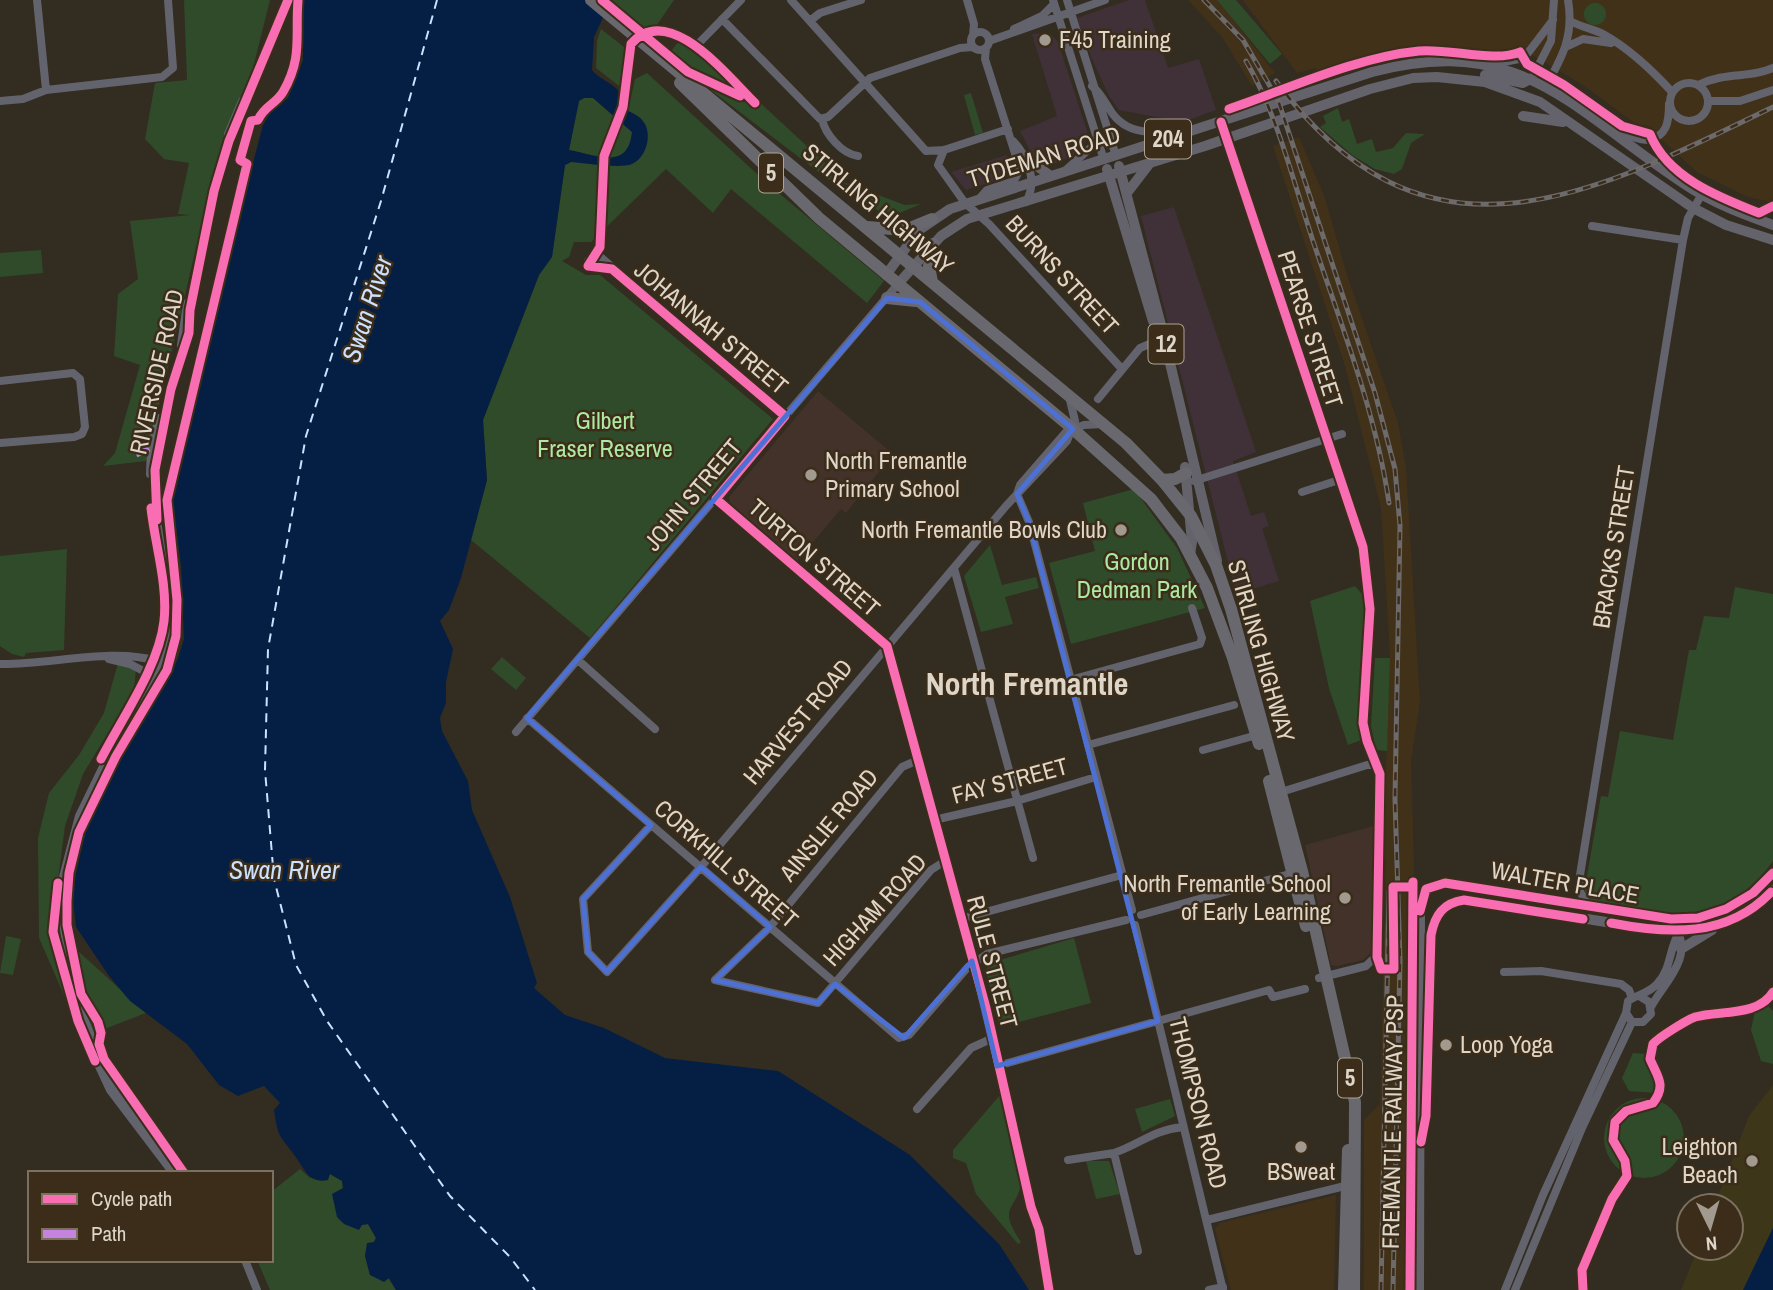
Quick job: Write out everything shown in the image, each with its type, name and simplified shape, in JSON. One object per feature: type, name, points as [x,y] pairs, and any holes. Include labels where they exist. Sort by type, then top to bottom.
[{"type":"highway","name":"STIRLING HIGHWAY","points":[[580,0],[867,227],[1103,424],[1161,480],[1191,516],[1222,580],[1323,978],[1346,1096],[1354,1290]]},
{"type":"highway","name":"STIRLING HIGHWAY","points":[[591,0],[662,63],[819,218],[1073,429],[1151,499],[1191,555],[1220,620],[1276,794]]},
{"type":"highway","points":[[867,227],[905,230],[932,219]]},
{"type":"highway","points":[[932,282],[929,266],[933,244]]},
{"type":"highway","points":[[887,298],[920,302]]},
{"type":"highway","points":[[1161,480],[1190,479]]},
{"type":"highway","name":"STIRLING HIGHWAY","points":[[1344,1290],[1351,1185]]},
{"type":"main road","name":"TYDEMAN ROAD","points":[[886,275],[932,219],[965,203],[1393,66],[1448,60],[1494,64],[1532,78],[1569,100],[1702,194],[1773,225]]},
{"type":"main road","points":[[1450,77],[1475,73],[1523,83],[1532,78]]},
{"type":"main road","name":"TYDEMAN ROAD","points":[[898,284],[912,266],[952,227],[1389,83],[1413,78],[1450,77],[1485,82],[1523,94],[1573,124],[1693,208],[1726,225],[1773,240]]},
{"type":"main road","points":[[1523,116],[1548,117],[1573,124]]},
{"type":"main road","name":"12","points":[[1116,156],[1161,339],[1190,479],[1222,580]]},
{"type":"main road","points":[[1025,158],[1051,176]]},
{"type":"main road","name":"12","points":[[1104,160],[1161,339]]},
{"type":"main road","points":[[1126,192],[1144,174],[1150,163]]},
{"type":"main road","name":"12","points":[[1190,479],[1191,555]]},
{"type":"main road","name":"WALTER PLACE","points":[[1420,1149],[1417,1113],[1420,914],[1426,889],[1445,883],[1663,919],[1698,918],[1738,903],[1773,873]]},
{"type":"main road","points":[[1681,949],[1717,926],[1750,910],[1773,890]]},
{"type":"main road","name":"WALTER PLACE","points":[[1420,1149],[1426,1116],[1431,935],[1436,916],[1445,906],[1464,900],[1641,929],[1678,932],[1717,926]]},
{"type":"main road","points":[[1419,1290],[1420,1149]]},
{"type":"street","points":[[37,0],[46,90]]},
{"type":"street","points":[[0,101],[23,99],[46,90],[162,77],[173,68],[168,0]]},
{"type":"street","name":"RIVERSIDE ROAD","points":[[156,661],[164,623],[164,603],[151,508],[150,447],[183,338],[184,314],[215,171],[234,117],[280,13],[282,0]]},
{"type":"street","name":"RIVERSIDE ROAD","points":[[178,1171],[130,1110],[103,1064],[79,1007],[66,953],[62,919],[63,877],[79,816],[168,640],[171,618],[155,494],[155,470],[163,424],[189,333],[190,310],[218,174],[229,141],[288,0]]},
{"type":"street","points":[[697,45],[741,0]]},
{"type":"street","points":[[792,0],[923,149],[929,152],[944,150],[1008,129]]},
{"type":"street","points":[[811,20],[820,13],[861,0]]},
{"type":"street","points":[[967,0],[1008,129],[1025,158],[1033,181],[1026,202]]},
{"type":"street","name":"12","points":[[1067,0],[1116,156]]},
{"type":"street","points":[[980,41],[1105,0]]},
{"type":"street","points":[[1532,78],[1551,41],[1554,0]]},
{"type":"street","points":[[1546,86],[1568,46],[1572,22],[1568,0]]},
{"type":"street","points":[[822,119],[866,82],[1038,19],[1054,2]]},
{"type":"street","name":"12","points":[[1054,2],[1104,160]]},
{"type":"street","points":[[722,19],[814,116],[822,119],[828,134],[850,155],[858,156]]},
{"type":"street","points":[[1494,64],[1524,58],[1533,50],[1543,30],[1553,20]]},
{"type":"street","points":[[1572,22],[1601,33],[1618,44],[1652,69],[1672,92]]},
{"type":"street","points":[[1568,46],[1583,39],[1618,44]]},
{"type":"street","points":[[1569,100],[1587,106],[1625,133],[1647,140],[1664,132],[1672,92],[1684,84],[1698,85],[1723,75],[1756,73],[1773,68]]},
{"type":"street","points":[[1669,104],[1677,118],[1690,122],[1704,114],[1708,101],[1698,85]]},
{"type":"street","points":[[1093,86],[1115,117],[1142,131],[1159,133],[1221,122]]},
{"type":"street","points":[[1708,101],[1740,101],[1773,90]]},
{"type":"street","name":"PEARSE STREET","points":[[1221,122],[1322,429],[1329,438],[1363,547]]},
{"type":"street","points":[[980,198],[986,190],[1014,181],[1018,175],[1013,141]]},
{"type":"street","points":[[1064,172],[1098,141]]},
{"type":"street","name":"BURNS STREET","points":[[944,150],[938,164],[965,203],[1122,369]]},
{"type":"street","name":"BRACKS STREET","points":[[1590,908],[1580,892],[1580,875],[1683,240],[1693,208],[1702,194]]},
{"type":"street","points":[[1592,226],[1683,240]]},
{"type":"street","name":"JOHANNAH STREET","points":[[612,269],[785,416]]},
{"type":"street","name":"JOHN STREET","points":[[516,732],[898,284]]},
{"type":"street","points":[[1098,399],[1142,346],[1161,339]]},
{"type":"street","points":[[0,381],[74,373],[80,379],[85,427],[82,434],[74,437],[0,443]]},
{"type":"street","points":[[1069,396],[1075,417],[1073,429],[1103,424]]},
{"type":"street","name":"HARVEST ROAD","points":[[651,825],[583,899],[588,952],[607,972],[701,867],[1017,494],[1020,485],[1060,438],[1073,429]]},
{"type":"street","points":[[1190,479],[1342,434]]},
{"type":"street","points":[[1302,492],[1342,479]]},
{"type":"street","points":[[1017,494],[1030,522],[1132,910],[1141,915],[1297,872]]},
{"type":"street","name":"TURTON STREET","points":[[716,499],[887,646]]},
{"type":"street","points":[[954,568],[1033,858]]},
{"type":"street","points":[[1070,680],[1200,644],[1202,638],[1192,608]]},
{"type":"street","name":"RULE STREET","points":[[887,646],[993,1038],[997,1066],[1043,1246],[1041,1254],[1049,1290]]},
{"type":"street","points":[[0,664],[120,654],[156,661]]},
{"type":"street","points":[[0,656],[14,664]]},
{"type":"street","points":[[103,657],[130,664],[149,675]]},
{"type":"street","points":[[578,660],[654,729]]},
{"type":"street","name":"RIVERSIDE ROAD","points":[[149,675],[85,788],[69,830],[52,924],[78,1021],[99,1070],[134,1126],[171,1171]]},
{"type":"street","points":[[1088,745],[1234,705]]},
{"type":"street","name":"CORKHILL STREET","points":[[527,718],[899,1038],[909,1035],[973,962]]},
{"type":"street","points":[[1203,750],[1256,735]]},
{"type":"street","name":"AINSLIE ROAD","points":[[715,980],[770,927],[902,767],[918,760]]},
{"type":"street","points":[[1276,794],[1367,765],[1376,765],[1379,769],[1377,956],[1366,967],[1323,978]]},
{"type":"street","name":"FAY STREET","points":[[934,820],[1017,801],[1096,777]]},
{"type":"street","name":"HIGHAM ROAD","points":[[715,980],[818,1003],[931,870],[945,861]]},
{"type":"street","points":[[960,919],[1122,875]]},
{"type":"street","points":[[1126,920],[1132,910]]},
{"type":"street","points":[[973,962],[998,950],[1126,920],[1135,925],[1140,922],[1141,915]]},
{"type":"street","points":[[1505,1290],[1543,1195],[1626,1013],[1626,1005],[1662,978],[1671,954],[1673,939],[1678,932],[1698,918]]},
{"type":"street","points":[[1632,1022],[1647,1020],[1651,1007],[1674,973],[1681,949],[1678,932],[1663,919]]},
{"type":"street","name":"THOMPSON ROAD","points":[[1135,925],[1223,1288]]},
{"type":"street","points":[[1504,971],[1541,971],[1620,984],[1651,1007]]},
{"type":"street","points":[[997,1066],[1269,990],[1273,997],[1305,989]]},
{"type":"street","points":[[1626,1013],[1632,1022]]},
{"type":"street","points":[[1515,1290],[1582,1128],[1632,1022]]},
{"type":"street","points":[[917,1109],[971,1048],[993,1038]]},
{"type":"street","points":[[1068,1160],[1114,1153],[1130,1148],[1150,1134],[1183,1127]]},
{"type":"street","points":[[1114,1153],[1138,1251]]},
{"type":"street","points":[[1207,1220],[1351,1185]]},
{"type":"street","points":[[245,1262],[257,1290]]},
{"type":"street","points":[[1209,1290],[1223,1288]]},
{"type":"highlighted area","points":[[887,298],[920,302],[1073,429],[1017,494],[1029,522],[1158,1021],[997,1066],[972,961],[904,1038],[835,984],[818,1003],[715,980],[770,927],[701,867],[607,972],[588,952],[583,899],[651,825],[527,718]]},
{"type":"shaded area","points":[[1129,0],[1145,0],[1168,68],[1199,59],[1216,110],[1183,122],[1119,110],[1109,96],[1091,57],[1077,18]]},
{"type":"shaded area","points":[[1188,0],[1217,0],[1275,73],[1252,86],[1222,37]]},
{"type":"shaded area","points":[[1243,0],[1773,0],[1773,202],[1748,197],[1697,172],[1646,125],[1640,127],[1583,85],[1522,49],[1504,54],[1394,51],[1319,76],[1316,68],[1297,73]]},
{"type":"shaded area","points":[[1050,33],[1058,42],[1089,137],[1073,156],[1049,166],[1041,164],[1033,156],[1020,131],[1057,116],[1032,34]]},
{"type":"shaded area","points":[[1299,137],[1325,198],[1347,275],[1398,423],[1406,468],[1420,702],[1411,762],[1414,866],[1407,1290],[1364,1290],[1364,1120],[1380,1104],[1386,861],[1383,855],[1390,655],[1381,508],[1345,366],[1273,146]]},
{"type":"shaded area","points":[[1007,155],[1013,169],[1009,176],[966,190],[951,172]]},
{"type":"shaded area","points":[[1174,207],[1256,452],[1233,461],[1251,516],[1264,512],[1269,526],[1262,528],[1279,581],[1236,594],[1141,216]]},
{"type":"shaded area","name":"North Fremantle Primary School","points":[[818,391],[893,454],[846,513],[841,509],[797,561],[730,503],[729,497]]},
{"type":"shaded area","name":"North Fremantle School of Early Learning","points":[[1377,825],[1373,951],[1363,960],[1331,965],[1305,845]]},
{"type":"shaded area","points":[[1336,1195],[1334,1290],[1231,1290],[1215,1229],[1220,1223]]},
{"type":"green space","points":[[184,0],[270,0],[250,80],[216,169],[146,461],[103,466],[115,453],[140,365],[114,356],[118,294],[138,279],[130,221],[190,215],[178,214],[189,163],[164,159],[145,139],[155,83],[187,80]]},
{"type":"green space","points":[[610,0],[674,0],[650,35]]},
{"type":"green space","points":[[1217,0],[1236,0],[1282,54],[1270,64]]},
{"type":"green space","points":[[1595,3],[1603,6],[1606,14],[1603,22],[1595,25],[1587,22],[1584,14],[1587,6]]},
{"type":"green space","points":[[601,29],[629,51],[623,89],[596,68],[597,41]]},
{"type":"green space","points":[[685,33],[836,173],[829,180],[695,78],[675,58],[672,50]]},
{"type":"green space","name":"Gilbert Fraser Reserve","points":[[647,73],[768,184],[884,281],[867,303],[731,189],[713,213],[666,169],[591,242],[574,242],[569,257],[562,261],[586,275],[600,275],[773,419],[590,638],[471,540],[487,480],[483,420],[539,275],[552,256],[565,165],[571,162],[630,165],[641,118],[628,111],[635,79]]},
{"type":"green space","points":[[971,93],[983,133],[975,135],[964,95]]},
{"type":"green space","points":[[593,98],[632,132],[629,144],[618,157],[600,157],[569,150],[579,101]]},
{"type":"green space","points":[[1338,108],[1342,122],[1349,119],[1357,144],[1372,139],[1376,152],[1393,148],[1406,133],[1425,134],[1411,143],[1402,169],[1394,174],[1375,169],[1352,155],[1320,127],[1326,123],[1323,116]]},
{"type":"green space","points":[[843,182],[905,205],[921,204],[895,215],[881,213]]},
{"type":"green space","points":[[41,250],[43,273],[0,277],[0,253]]},
{"type":"green space","name":"Gordon Dedman Park","points":[[1134,489],[1177,548],[1205,608],[1071,644],[1049,563],[1095,551],[1083,503]]},
{"type":"green space","points":[[990,545],[1002,585],[1036,577],[1039,588],[1005,597],[1013,624],[981,632],[964,576]]},
{"type":"green space","points":[[67,549],[64,650],[26,653],[24,657],[12,654],[0,646],[0,556]]},
{"type":"green space","points":[[1355,586],[1362,594],[1365,612],[1361,740],[1348,745],[1329,688],[1310,601]]},
{"type":"green space","points":[[1735,587],[1773,594],[1773,861],[1742,893],[1709,909],[1651,912],[1593,901],[1584,893],[1601,796],[1608,797],[1620,731],[1673,740],[1689,650],[1696,650],[1704,616],[1729,618]]},
{"type":"green space","points":[[502,657],[526,678],[516,690],[491,669]]},
{"type":"green space","points":[[1375,658],[1390,658],[1387,751],[1376,750],[1371,726]]},
{"type":"green space","points":[[118,663],[136,669],[134,690],[83,774],[65,826],[54,910],[65,939],[146,1013],[102,1030],[81,1034],[39,938],[38,838],[49,793],[79,755],[104,713]]},
{"type":"green space","points":[[6,936],[21,939],[13,975],[0,973]]},
{"type":"green space","points":[[1074,938],[1091,1003],[1000,1027],[986,971],[990,963]]},
{"type":"green space","points":[[1768,1006],[1773,1011],[1773,1064],[1761,1061],[1751,1030],[1755,1011]]},
{"type":"green space","points":[[1633,1053],[1647,1054],[1657,1078],[1657,1093],[1629,1091],[1622,1078]]},
{"type":"green space","points":[[1000,1095],[1021,1174],[1019,1190],[1009,1214],[1013,1230],[1021,1242],[1018,1244],[976,1194],[966,1163],[953,1158],[953,1150]]},
{"type":"green space","points":[[1644,1098],[1659,1101],[1672,1110],[1681,1123],[1684,1138],[1681,1153],[1672,1166],[1659,1175],[1644,1178],[1629,1175],[1616,1166],[1607,1153],[1604,1138],[1607,1123],[1616,1110],[1629,1101]]},
{"type":"green space","points":[[1170,1099],[1175,1116],[1142,1132],[1135,1109]]},
{"type":"green space","points":[[1086,1161],[1109,1161],[1120,1194],[1096,1199]]},
{"type":"green space","points":[[300,1169],[310,1178],[330,1174],[342,1181],[343,1188],[338,1192],[362,1225],[368,1224],[376,1238],[365,1256],[370,1275],[388,1278],[396,1290],[270,1290],[258,1262],[273,1262],[273,1190]]},
{"type":"sand","name":"Leighton Beach","points":[[1773,1085],[1773,1228],[1743,1290],[1681,1290],[1692,1262],[1745,1262],[1745,1192],[1719,1192],[1749,1116]]},
{"type":"water","name":"Swan River","points":[[303,0],[611,0],[594,37],[592,70],[617,89],[621,100],[620,107],[644,123],[647,142],[642,155],[632,164],[611,166],[571,162],[565,165],[552,257],[539,275],[483,420],[487,480],[461,578],[449,610],[440,621],[453,649],[446,682],[446,703],[440,718],[442,731],[468,781],[472,810],[510,897],[537,983],[534,988],[565,1015],[604,1028],[665,1058],[778,1071],[910,1155],[999,1244],[1029,1290],[396,1290],[389,1278],[384,1282],[370,1275],[365,1256],[367,1243],[374,1242],[376,1238],[368,1224],[362,1225],[359,1230],[344,1224],[337,1217],[332,1194],[343,1188],[342,1181],[330,1174],[328,1180],[311,1178],[280,1136],[274,1110],[280,1103],[264,1086],[238,1096],[219,1085],[187,1044],[130,1001],[109,976],[76,927],[72,893],[82,845],[94,807],[145,704],[177,661],[184,639],[181,566],[172,496],[207,338],[263,125],[272,110],[288,98],[303,60]],"holes":[[[593,98],[632,132],[629,144],[618,156],[600,157],[569,150],[579,101]]]},
{"type":"water","points":[[1773,1228],[1773,1290],[1743,1290]]},
{"type":"waterway","points":[[265,103],[271,112]]},
{"type":"ferry route","points":[[437,0],[381,201],[306,436],[268,649],[265,770],[274,879],[296,965],[327,1021],[450,1196],[510,1257],[535,1290]]},
{"type":"railway","points":[[1204,0],[1243,40],[1278,100],[1375,393],[1395,469],[1400,526],[1395,799],[1400,961],[1393,1290]]},
{"type":"railway","points":[[1246,61],[1276,126],[1357,370],[1376,436],[1389,503]]},
{"type":"railway","points":[[1276,81],[1333,144],[1391,183],[1450,201],[1512,203],[1575,191],[1639,169],[1773,107]]},
{"type":"railway","points":[[1381,1290],[1389,891]]},
{"type":"marked path","points":[[136,454],[151,447]]},
{"type":"cycle path","points":[[157,520],[155,470],[171,389],[189,333],[190,310],[214,191],[229,141],[288,0]]},
{"type":"cycle path","points":[[183,1171],[104,1059],[99,1044],[101,1033],[98,1022],[81,994],[67,925],[69,873],[79,832],[116,756],[167,670],[176,636],[177,600],[167,500],[247,164],[240,160],[251,121],[258,120],[263,111],[280,96],[289,80],[296,57],[298,0]]},
{"type":"cycle path","points":[[602,0],[688,72],[740,96]]},
{"type":"cycle path","points":[[755,103],[714,62],[680,37],[663,31],[646,33],[631,44],[623,107],[604,156],[600,247],[588,266],[612,269],[785,416],[716,499],[887,646],[986,1008],[1031,1207],[1039,1229],[1049,1290]]},
{"type":"cycle path","points":[[1229,109],[1347,67],[1395,54],[1431,51],[1498,56],[1520,52],[1527,64],[1564,85],[1622,126],[1650,134],[1668,162],[1695,184],[1759,213],[1773,206]]},
{"type":"cycle path","name":"FREMANTLE RAILWAY PSP","points":[[1221,122],[1363,547],[1370,609],[1363,723],[1380,774],[1377,957],[1381,969],[1394,969],[1393,887],[1412,887],[1413,882],[1410,1290]]},
{"type":"cycle path","points":[[101,759],[147,674],[161,638],[164,593],[151,508]]},
{"type":"cycle path","points":[[1420,911],[1426,889],[1445,883],[1671,919],[1698,918],[1726,909],[1753,893],[1773,873]]},
{"type":"cycle path","points":[[58,883],[53,932],[78,1021],[95,1061]]},
{"type":"cycle path","points":[[1611,923],[1654,929],[1696,929],[1735,918],[1754,907],[1771,892]]},
{"type":"cycle path","name":"FREMANTLE RAILWAY PSP","points":[[1421,1142],[1426,1116],[1431,935],[1441,911],[1464,900],[1583,919]]},
{"type":"cycle path","points":[[1583,1290],[1582,1270],[1612,1199],[1627,1176],[1625,1161],[1613,1140],[1615,1122],[1626,1111],[1653,1103],[1659,1091],[1659,1081],[1650,1059],[1653,1044],[1695,1017],[1748,1009],[1766,1000],[1773,992]]},
{"type":"place","name":"F45 Training","points":[[1045,40]]},
{"type":"place","name":"North Fremantle Primary School","points":[[811,475]]},
{"type":"place","name":"North Fremantle Bowls Club","points":[[1121,530]]},
{"type":"place","name":"North Fremantle School of Early Learning","points":[[1345,898]]},
{"type":"place","name":"Loop Yoga","points":[[1446,1045]]},
{"type":"place","name":"BSweat","points":[[1301,1147]]},
{"type":"place","name":"Leighton Beach","points":[[1752,1161]]},
{"type":"district","name":"North Fremantle","points":[[1027,684]]}]
